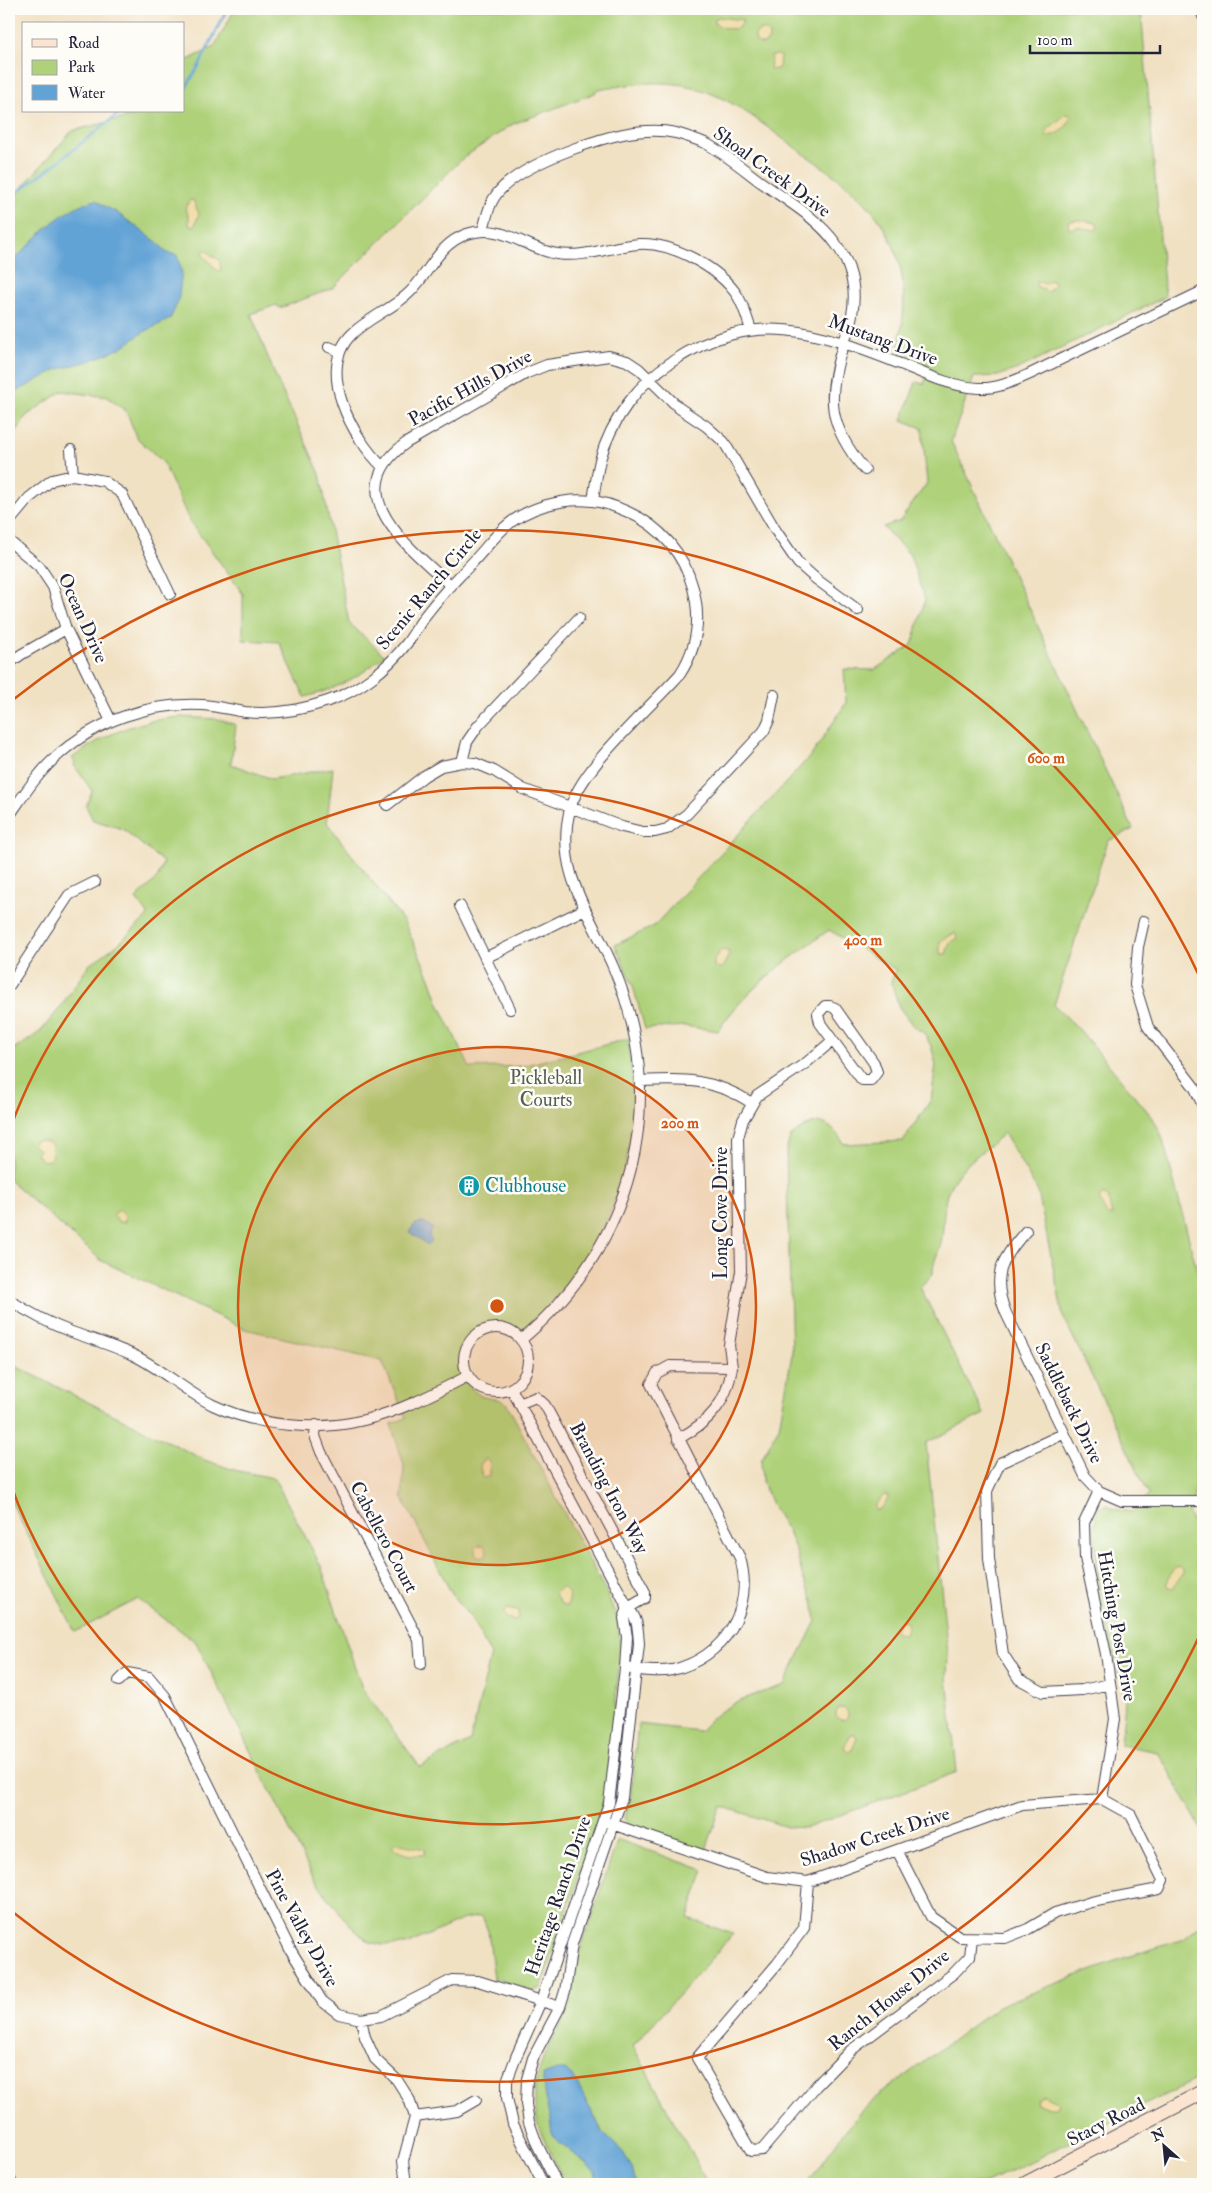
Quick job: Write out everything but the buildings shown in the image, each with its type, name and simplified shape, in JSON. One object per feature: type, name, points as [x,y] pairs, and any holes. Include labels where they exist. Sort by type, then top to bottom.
[{"type":"main road","name":"Stacy Road","points":[[1025,2184],[1042,2181],[1203,2092]]},
{"type":"street","points":[[1201,9],[1203,16]]},
{"type":"street","name":"Shoal Creek Drive","points":[[483,230],[493,198],[500,191],[522,174],[557,155],[595,141],[630,133],[662,132],[690,137],[715,149],[824,229],[837,245],[850,273],[853,286],[853,312],[834,376],[833,408],[844,442],[864,470]]},
{"type":"street","points":[[383,467],[361,442],[339,394],[335,374],[339,351],[350,335],[360,326],[393,306],[411,292],[440,251],[466,234],[483,230],[505,233],[540,249],[564,255],[586,254],[640,244],[675,250],[697,261],[730,286],[741,302],[751,330]]},
{"type":"street","name":"Mustang Drive","points":[[593,501],[599,464],[606,443],[622,414],[650,378],[660,369],[697,346],[728,335],[751,330],[800,331],[844,342],[948,382],[979,388],[990,387],[1030,374],[1203,291]]},
{"type":"street","points":[[329,347],[339,351]]},
{"type":"street","name":"Pacific Hills Drive","points":[[451,586],[399,536],[380,509],[377,491],[378,483],[388,458],[406,443],[536,369],[609,356],[627,361],[650,378],[678,408],[706,426],[724,442],[776,531],[802,566],[816,580],[858,610]]},
{"type":"street","points":[[71,450],[73,474]]},
{"type":"street","points":[[9,522],[29,498],[52,480],[73,474],[104,481],[122,494],[170,594]]},
{"type":"street","name":"Scenic Ranch Circle","points":[[9,816],[33,781],[55,758],[78,739],[111,721],[162,708],[203,705],[244,712],[276,713],[328,701],[366,682],[388,663],[408,641],[428,612],[513,520],[552,504],[593,501],[621,509],[646,522],[673,548],[691,581],[696,607],[696,631],[690,655],[680,674],[597,763],[583,782],[570,807],[566,840],[567,863],[570,874],[626,999],[635,1038],[640,1081],[638,1135],[634,1157],[629,1180],[614,1219],[594,1259],[584,1274],[551,1313],[522,1340]]},
{"type":"street","name":"Ocean Drive","points":[[9,541],[39,566],[53,587],[66,629],[111,721]]},
{"type":"street","points":[[462,762],[467,742],[478,726],[579,618]]},
{"type":"street","points":[[9,663],[66,629]]},
{"type":"street","points":[[388,805],[441,766],[462,762],[475,763],[523,789],[632,830],[649,832],[666,829],[687,814],[760,736],[769,720],[774,695]]},
{"type":"street","points":[[9,986],[69,895],[95,882]]},
{"type":"street","points":[[460,906],[510,1009]]},
{"type":"street","points":[[485,958],[585,909]]},
{"type":"street","points":[[1144,921],[1138,947],[1135,985],[1148,1027],[1195,1088],[1203,1106]]},
{"type":"street","points":[[825,1006],[835,1008],[874,1063],[877,1072],[871,1080],[862,1080],[832,1041],[818,1018],[820,1010],[825,1006]]},
{"type":"street","name":"Long Cove Drive","points":[[678,1438],[705,1422],[715,1411],[728,1387],[732,1367],[729,1345],[741,1271],[738,1138],[743,1120],[757,1096],[806,1063],[832,1041]]},
{"type":"street","points":[[640,1081],[681,1080],[709,1082],[722,1086],[752,1103]]},
{"type":"street","name":"Saddleback Drive","points":[[1026,1231],[1005,1256],[998,1280],[999,1291],[1006,1313],[1085,1476],[1099,1492],[1122,1501],[1203,1502]]},
{"type":"street","points":[[9,1300],[54,1325],[135,1356],[196,1395],[226,1411],[262,1421],[316,1425],[345,1424],[380,1416],[468,1376]]},
{"type":"street","points":[[493,1328],[504,1329],[514,1333],[522,1340],[528,1358],[527,1367],[518,1383],[501,1391],[482,1389],[468,1376],[464,1355],[474,1337],[483,1331],[493,1328]]},
{"type":"street","points":[[625,1668],[670,1670],[684,1666],[712,1651],[732,1628],[739,1614],[744,1597],[744,1570],[738,1552],[651,1384],[657,1372],[670,1366],[732,1367]]},
{"type":"street","name":"Heritage Ranch Drive","points":[[510,1388],[628,1608],[634,1614],[638,1628],[637,1669],[625,1783],[615,1825],[572,1944],[565,1991],[560,2007],[533,2058],[526,2092],[527,2114],[532,2133],[557,2184]]},
{"type":"street","name":"Branding Iron Way","points":[[519,1404],[531,1398],[541,1400],[555,1422],[645,1592],[645,1598],[628,1608]]},
{"type":"street","name":"Cabellero Court","points":[[316,1425],[315,1436],[321,1452],[419,1640],[421,1664]]},
{"type":"street","points":[[1063,1434],[1000,1463],[987,1491],[989,1559],[1003,1654],[1019,1679],[1043,1692],[1082,1690],[1110,1684]]},
{"type":"street","name":"Hitching Post Drive","points":[[1099,1492],[1084,1523],[1085,1558],[1106,1654],[1115,1719],[1102,1799]]},
{"type":"street","name":"Heritage Ranch Drive","points":[[543,2184],[513,2124],[507,2090],[512,2066],[541,2001],[604,1821],[612,1788],[625,1668],[627,1637],[624,1618],[628,1608]]},
{"type":"street","name":"Pine Valley Drive","points":[[119,1681],[127,1673],[149,1676],[164,1696],[290,1949],[322,2001],[339,2014],[361,2019],[381,2016],[452,1980],[478,1981],[560,2007]]},
{"type":"street","points":[[897,1850],[931,1917],[960,1938],[1005,1938],[1028,1929],[1055,1913],[1090,1902],[1159,1889],[1163,1880],[1131,1815],[1102,1799]]},
{"type":"street","name":"Shadow Creek Drive","points":[[604,1821],[767,1877],[808,1882],[1022,1805],[1102,1799]]},
{"type":"street","name":"Ranch House Drive","points":[[808,1882],[804,1928],[777,1964],[697,2058],[751,2151],[762,2150],[816,2086],[850,2051],[954,1973],[970,1956],[972,1938]]},
{"type":"street","points":[[361,2019],[365,2037],[375,2059],[397,2080],[409,2098],[415,2117],[403,2161],[406,2184]]},
{"type":"street","points":[[415,2117],[457,2111],[476,2100]]},
{"type":"street","points":[[9,2177],[12,2184]]},
{"type":"green space","points":[[235,9],[1141,9],[1165,297],[1018,369],[998,376],[974,377],[951,441],[1133,829],[1108,841],[1054,1005],[1078,1028],[1153,1118],[1162,1136],[1203,1293],[1203,1328],[1194,1496],[1188,1512],[1203,1542],[1203,1832],[1158,1752],[1121,1745],[1125,1701],[1099,1590],[1094,1528],[1098,1508],[1105,1505],[1118,1510],[1132,1512],[1149,1495],[1063,1316],[1038,1192],[1004,1133],[962,1170],[950,1187],[945,1203],[943,1232],[933,1274],[920,1287],[984,1414],[926,1443],[948,1654],[947,1678],[957,1772],[806,1828],[787,1827],[721,1806],[705,1853],[628,1826],[625,1819],[630,1799],[638,1724],[700,1731],[709,1721],[728,1707],[749,1697],[784,1685],[816,1621],[813,1600],[803,1578],[796,1551],[762,1481],[761,1460],[779,1427],[792,1354],[786,1152],[790,1137],[806,1126],[819,1123],[831,1128],[844,1144],[903,1141],[931,1100],[936,1064],[931,1046],[924,1033],[914,1027],[899,1007],[891,981],[896,970],[829,930],[754,988],[718,1031],[685,1026],[645,1029],[633,986],[615,945],[654,926],[813,753],[846,703],[844,669],[874,670],[912,645],[925,600],[910,555],[883,527],[900,521],[927,483],[922,428],[902,420],[916,382],[924,384],[929,370],[895,357],[901,334],[903,312],[901,270],[895,249],[872,211],[856,194],[832,174],[732,103],[692,87],[668,83],[643,83],[595,91],[595,93],[513,124],[463,158],[333,288],[280,308],[276,305],[251,314],[275,375],[320,474],[349,623],[384,655],[366,670],[348,681],[305,697],[279,642],[243,640],[243,594],[189,520],[163,462],[136,437],[127,412],[107,397],[62,391],[26,416],[9,444],[9,202],[72,131],[149,112],[185,112],[185,62],[214,47]]},
{"type":"green space","name":"Pickleball Courts","points":[[180,717],[218,719],[236,725],[231,764],[272,779],[333,768],[327,823],[404,922],[430,978],[439,1004],[470,1068],[522,1066],[628,1039],[632,1082],[632,1123],[626,1162],[616,1199],[600,1234],[579,1268],[554,1300],[523,1331],[495,1324],[479,1328],[470,1335],[462,1354],[462,1366],[470,1386],[482,1396],[500,1400],[507,1404],[608,1596],[618,1621],[621,1648],[606,1794],[541,1988],[533,1992],[494,1978],[488,1931],[482,1916],[464,1919],[406,1945],[382,1945],[370,1942],[360,1935],[343,1917],[314,1879],[196,1642],[138,1599],[75,1632],[9,1497],[9,1363],[207,1461],[238,1471],[274,1478],[321,1566],[362,1688],[420,1767],[470,1741],[491,1655],[471,1618],[453,1596],[402,1497],[404,1465],[391,1424],[406,1418],[382,1361],[245,1329],[102,1261],[9,1180],[9,1050],[20,1046],[41,1031],[59,1009],[89,965],[117,945],[147,917],[148,914],[136,899],[158,877],[163,862],[123,829],[93,820],[86,806],[92,791],[74,765],[75,762],[72,758],[109,735],[150,721]]},
{"type":"green space","points":[[619,1840],[704,1870],[688,1918],[733,1934],[633,2046],[708,2184],[565,2184],[538,2126],[535,2106],[535,2085],[544,2055],[570,2004],[578,1957],[617,1841]]},
{"type":"green space","points":[[1203,1923],[1203,2076],[985,2184],[807,2184],[843,2133],[870,2102],[998,2006],[1117,1960],[1184,1939]]},
{"type":"sand","points":[[715,18],[742,20],[743,22],[737,28],[730,29],[714,23]]},
{"type":"sand","points":[[762,30],[767,32],[769,37],[767,42],[762,44],[757,42],[755,37],[757,32]]},
{"type":"sand","points":[[771,56],[780,56],[779,68],[772,70],[770,68]]},
{"type":"sand","points":[[1066,114],[1070,115],[1071,118],[1064,128],[1054,135],[1046,136],[1047,130]]},
{"type":"sand","points":[[190,200],[193,200],[199,214],[194,227],[189,225],[189,217],[185,208]]},
{"type":"sand","points":[[1080,220],[1097,223],[1098,228],[1095,230],[1077,227],[1071,229],[1068,227],[1070,221]]},
{"type":"sand","points":[[205,250],[220,261],[221,270],[218,271],[202,254]]},
{"type":"sand","points":[[1050,280],[1054,285],[1048,292],[1036,286],[1037,281],[1045,284]]},
{"type":"sand","points":[[955,933],[958,938],[950,943],[946,954],[940,954],[940,941]]},
{"type":"sand","points":[[721,950],[728,951],[729,955],[722,968],[714,967],[714,960]]},
{"type":"sand","points":[[35,1140],[51,1144],[50,1160],[43,1161],[36,1154],[39,1150],[33,1144]]},
{"type":"sand","points":[[1103,1194],[1108,1197],[1112,1215],[1107,1215],[1099,1199]]},
{"type":"sand","points":[[119,1210],[125,1216],[125,1222],[119,1222],[113,1215]]},
{"type":"sand","points":[[486,1459],[490,1462],[490,1476],[483,1478],[480,1468],[481,1463]]},
{"type":"sand","points":[[884,1495],[888,1496],[888,1498],[882,1508],[875,1510],[875,1505]]},
{"type":"sand","points":[[483,1545],[486,1546],[486,1556],[479,1557],[476,1556],[475,1549],[476,1546]]},
{"type":"sand","points":[[1178,1567],[1184,1571],[1173,1588],[1169,1587],[1170,1576]]},
{"type":"sand","points":[[561,1587],[566,1590],[569,1596],[566,1607],[561,1604],[554,1594]]},
{"type":"sand","points":[[507,1609],[518,1611],[519,1618],[514,1620],[507,1618],[503,1614]]},
{"type":"sand","points":[[904,1621],[908,1624],[905,1634],[895,1633],[894,1631],[898,1624]]},
{"type":"sand","points":[[840,1708],[844,1708],[848,1714],[844,1720],[840,1720],[836,1716],[836,1712]]},
{"type":"sand","points":[[851,1734],[855,1734],[857,1738],[852,1750],[848,1752],[844,1747]]},
{"type":"sand","points":[[393,1844],[425,1849],[425,1854],[404,1854],[393,1847]]},
{"type":"sand","points":[[1044,2095],[1058,2102],[1056,2108],[1048,2108],[1036,2103],[1037,2099]]},
{"type":"water","points":[[96,200],[157,242],[167,253],[177,255],[182,272],[178,302],[170,319],[144,332],[119,349],[89,361],[56,370],[9,396],[9,262],[15,259],[42,232],[62,216],[73,209]]},
{"type":"water","points":[[426,1223],[433,1228],[429,1236],[432,1241],[428,1245],[409,1232],[415,1224]]},
{"type":"water","points":[[557,2070],[565,2070],[573,2076],[603,2133],[623,2152],[632,2168],[636,2184],[597,2184],[595,2171],[552,2136],[543,2075]]},
{"type":"waterway","points":[[185,89],[200,64],[227,9]]},
{"type":"waterway","points":[[9,198],[121,112]]},
{"type":"place","name":"Clubhouse","points":[[469,1186]]}]
